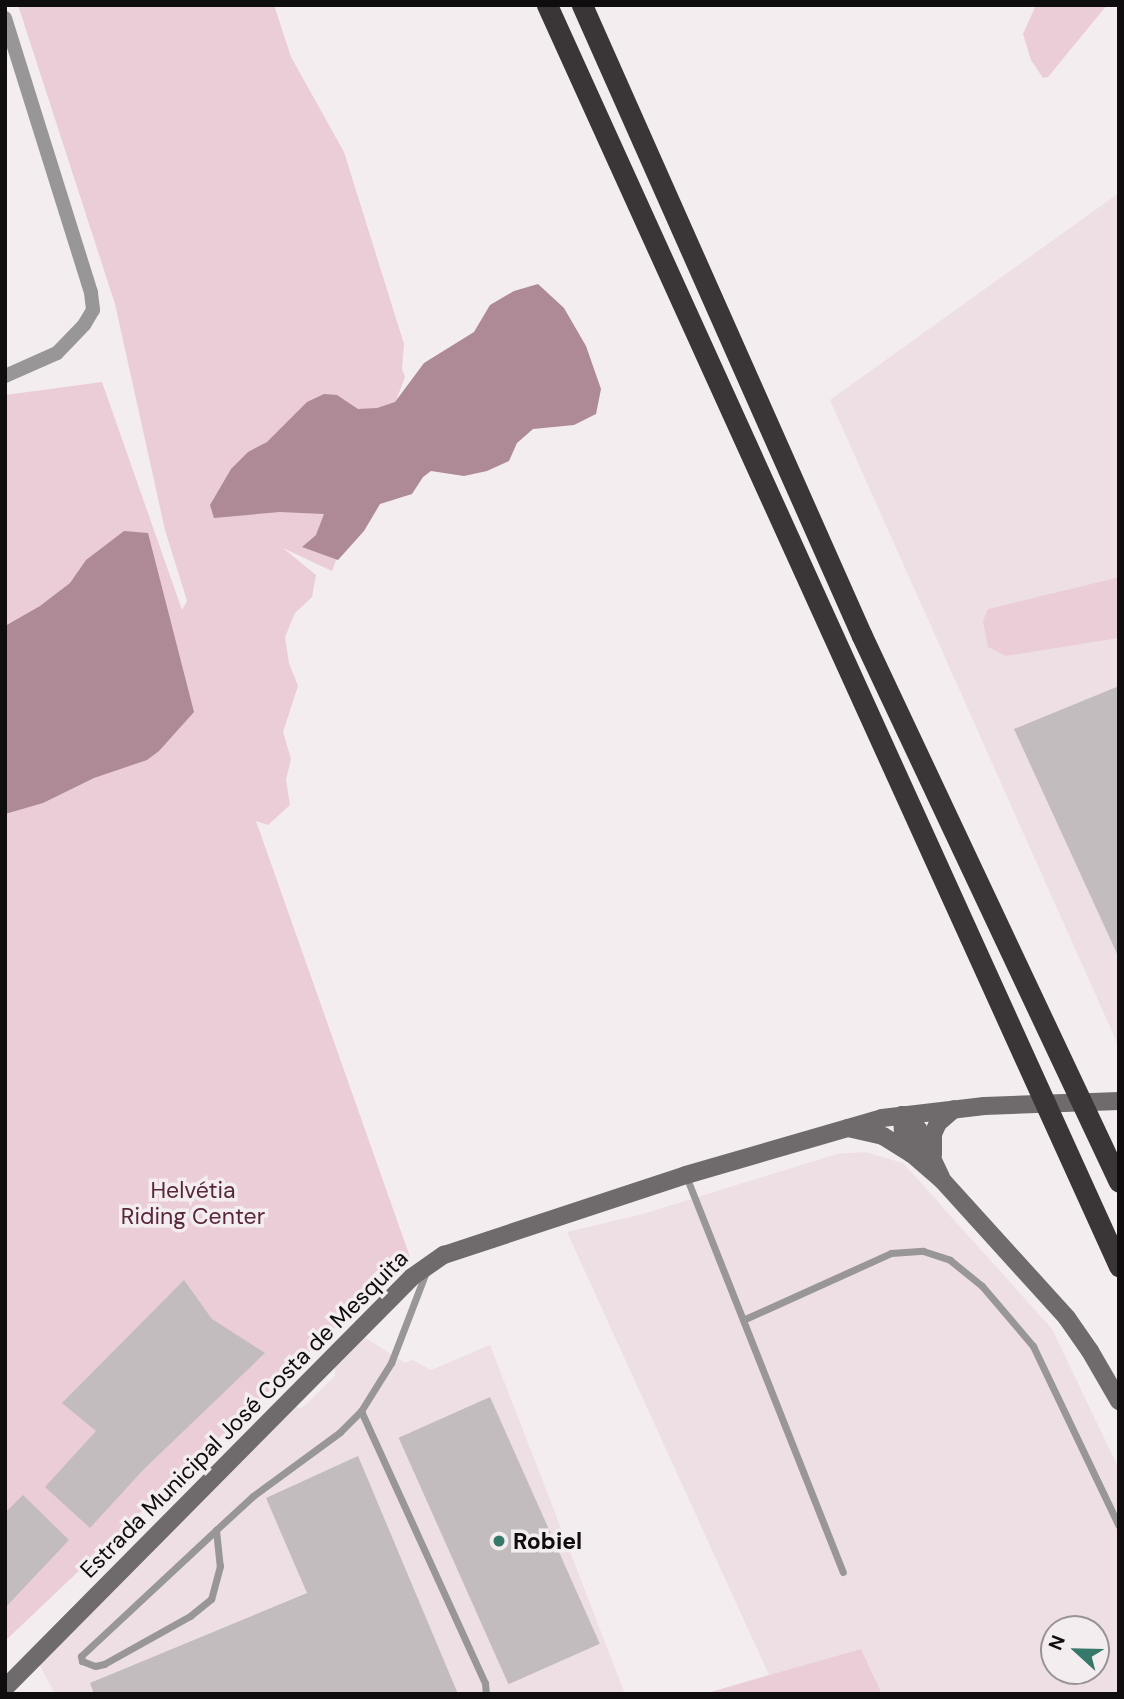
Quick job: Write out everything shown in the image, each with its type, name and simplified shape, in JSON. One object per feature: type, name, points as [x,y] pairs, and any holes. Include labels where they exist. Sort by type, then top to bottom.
[{"type":"highway","points":[[547,5],[1119,1266]]},
{"type":"highway","points":[[582,5],[862,636],[1119,1182]]},
{"type":"main road","name":"Estrada Municipal José Costa de Mesquita","points":[[5,1688],[412,1277],[444,1255],[686,1175],[845,1127],[902,1115],[985,1106],[1119,1101]]},
{"type":"main road","points":[[934,1158],[933,1134],[938,1122],[954,1109]]},
{"type":"main road","points":[[902,1115],[903,1133],[912,1154]]},
{"type":"main road","points":[[902,1115],[918,1129],[934,1158],[942,1180]]},
{"type":"main road","points":[[845,1127],[883,1136],[912,1154],[942,1180],[1067,1318],[1119,1401]]},
{"type":"main road","points":[[19,1694],[25,1668]]},
{"type":"street","points":[[5,18],[91,293],[93,310],[84,325],[57,353],[5,376]]},
{"type":"lane","points":[[686,1175],[843,1572]]},
{"type":"lane","points":[[745,1319],[891,1253],[923,1251],[950,1260],[982,1286],[1033,1346],[1119,1526]]},
{"type":"lane","points":[[216,1530],[220,1566],[211,1599],[190,1616],[104,1664],[95,1666],[82,1661],[81,1656],[216,1530],[253,1496],[340,1432],[361,1411],[395,1356],[429,1264]]},
{"type":"lane","points":[[361,1411],[485,1684],[486,1694]]},
{"type":"shaded area","points":[[1119,193],[1119,577],[988,609],[1006,656],[1119,638],[1119,1047],[830,400]]},
{"type":"shaded area","points":[[538,284],[564,308],[586,346],[601,389],[596,414],[574,425],[533,429],[517,443],[509,461],[487,471],[464,476],[431,471],[423,477],[412,494],[380,504],[364,531],[338,560],[302,547],[316,535],[324,514],[280,512],[214,518],[210,505],[231,469],[248,452],[267,442],[307,402],[324,394],[337,395],[358,409],[377,408],[395,402],[424,363],[474,332],[490,305],[514,291]]},
{"type":"shaded area","points":[[124,531],[148,533],[194,712],[159,751],[147,760],[94,778],[43,803],[5,814],[5,626],[40,606],[70,583],[86,560]]},
{"type":"shaded area","points":[[865,1152],[903,1163],[1052,1329],[1119,1469],[1119,1694],[882,1694],[861,1649],[769,1675],[567,1232],[643,1214],[837,1154]]},
{"type":"shaded area","points":[[364,1337],[405,1363],[412,1360],[431,1370],[490,1345],[625,1694],[55,1694],[39,1664],[295,1407],[302,1408],[335,1376],[335,1367]]},
{"type":"green space","name":"Helvétia Riding Center","points":[[18,5],[274,5],[291,57],[344,152],[404,344],[402,369],[405,377],[332,571],[283,548],[316,575],[312,597],[295,613],[285,637],[289,663],[298,686],[283,732],[291,759],[286,780],[290,805],[268,825],[256,821],[410,1257],[5,1641],[5,395],[102,382],[182,610],[187,601],[165,530],[115,304]]},
{"type":"green space","points":[[1036,5],[1107,5],[1048,77],[1043,78],[1031,60],[1023,34]]},
{"type":"green space","points":[[1119,577],[1119,638],[1006,656],[988,647],[983,621],[988,609]]},
{"type":"green space","points":[[861,1649],[882,1694],[704,1694],[769,1675]]},
{"type":"building","points":[[1119,686],[1119,958],[1014,729]]},
{"type":"building","points":[[184,1280],[212,1319],[265,1353],[144,1469],[90,1528],[45,1487],[96,1431],[62,1403]]},
{"type":"building","name":"Robiel","points":[[490,1397],[600,1644],[508,1684],[399,1438]]},
{"type":"building","points":[[358,1456],[458,1694],[94,1694],[90,1683],[307,1593],[266,1498]]},
{"type":"building","points":[[23,1495],[69,1540],[5,1608],[5,1513]]},
{"type":"place","name":"Robiel","points":[[499,1541]]}]
